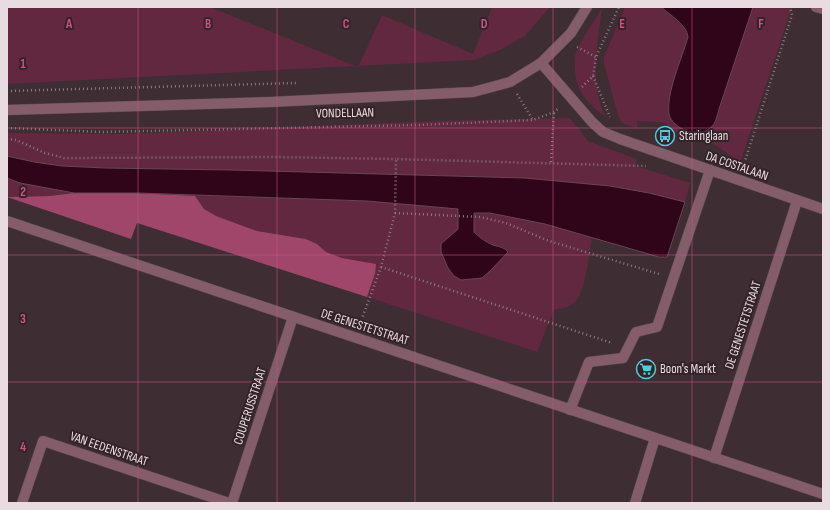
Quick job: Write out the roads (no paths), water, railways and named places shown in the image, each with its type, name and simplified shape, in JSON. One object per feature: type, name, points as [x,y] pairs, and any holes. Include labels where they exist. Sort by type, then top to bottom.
[{"type":"street","name":"VONDELLAAN","points":[[7,110],[271,102],[473,92],[510,82],[541,63],[571,33],[588,7]]},
{"type":"street","points":[[816,7],[823,9]]},
{"type":"street","name":"DA COSTALAAN","points":[[541,63],[592,122],[603,132],[823,209]]},
{"type":"street","points":[[570,410],[589,362],[622,358],[636,332],[657,326],[710,170]]},
{"type":"street","name":"DE GENESTETSTRAAT","points":[[714,458],[797,201]]},
{"type":"street","name":"DE GENESTETSTRAAT","points":[[7,221],[823,494]]},
{"type":"street","name":"COUPERUSSTRAAT","points":[[230,503],[293,317]]},
{"type":"street","points":[[635,503],[655,438]]},
{"type":"street","name":"VAN EEDENSTRAAT","points":[[22,503],[43,441],[230,503]]},
{"type":"place","name":"Staringlaan","points":[[665,136]]},
{"type":"place","name":"Boon's Markt","points":[[646,369]]}]
